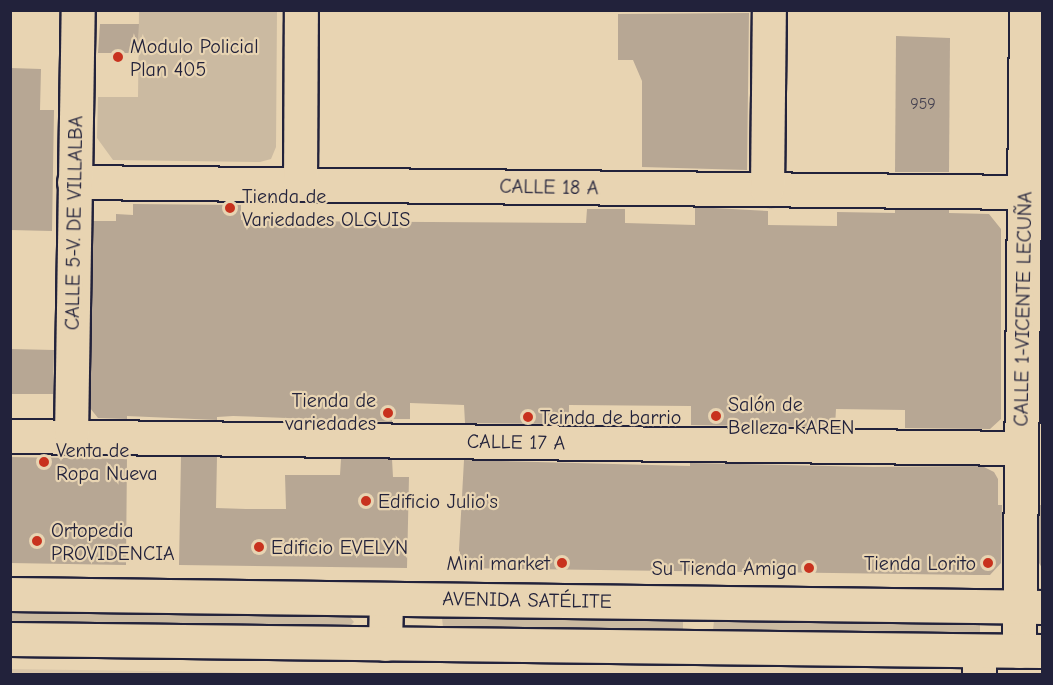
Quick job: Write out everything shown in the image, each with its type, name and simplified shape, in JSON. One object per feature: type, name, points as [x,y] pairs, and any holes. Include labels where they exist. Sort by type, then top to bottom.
[{"type":"street","name":"CALLE 5-V. DE VILLALBA","points":[[71,436],[78,10]]},
{"type":"street","points":[[300,184],[301,10]]},
{"type":"street","points":[[767,189],[769,10]]},
{"type":"street","name":"CALLE 1-VICENTE LECUÑA","points":[[1026,10],[1021,448],[1031,607],[1031,651]]},
{"type":"street","name":"CALLE 18 A","points":[[74,182],[1023,192]]},
{"type":"street","name":"CALLE 17 A","points":[[10,436],[1021,448]]},
{"type":"street","name":"AVENIDA SATÉLITE","points":[[10,594],[1031,607]]},
{"type":"street","points":[[385,644],[386,599]]},
{"type":"street","points":[[10,639],[385,644],[979,663],[1031,651]]},
{"type":"shaded area","points":[[139,11],[277,11],[276,147],[271,159],[260,162],[113,160],[97,138],[98,97],[138,97]]},
{"type":"shaded area","points":[[11,612],[349,616],[354,622],[350,626],[11,622]]},
{"type":"shaded area","points":[[442,618],[683,620],[683,630],[443,627]]},
{"type":"shaded area","points":[[714,621],[980,624],[980,634],[713,630]]},
{"type":"shaded area","points":[[11,669],[217,672],[268,674],[11,674]]},
{"type":"building","points":[[749,13],[747,170],[642,167],[642,81],[633,60],[618,60],[618,14]]},
{"type":"building","points":[[100,24],[139,24],[138,53],[98,53]]},
{"type":"building","points":[[896,36],[950,38],[949,172],[895,172]]},
{"type":"building","points":[[10,68],[41,69],[40,110],[54,110],[52,231],[10,230]]},
{"type":"building","points":[[133,204],[241,205],[241,220],[267,221],[586,223],[587,209],[625,209],[625,223],[695,225],[695,207],[768,211],[768,225],[837,226],[837,212],[895,213],[895,209],[949,210],[949,213],[989,214],[1001,229],[1001,419],[990,429],[905,428],[905,410],[836,409],[835,427],[691,425],[691,406],[569,405],[569,424],[465,423],[464,405],[410,403],[410,419],[392,419],[392,422],[233,416],[217,417],[217,420],[127,416],[127,419],[98,418],[90,408],[93,221],[116,221],[116,214],[133,215]]},
{"type":"building","points":[[10,349],[54,350],[53,394],[10,394]]},
{"type":"building","points":[[124,456],[127,456],[126,565],[10,563],[10,457],[126,459]]},
{"type":"building","points":[[181,457],[217,457],[216,508],[246,509],[286,509],[285,475],[340,475],[341,459],[392,459],[393,477],[409,477],[407,568],[179,565]]},
{"type":"building","points":[[464,460],[690,466],[690,463],[873,467],[982,466],[994,472],[998,479],[998,505],[1002,505],[1001,563],[990,575],[458,568]]},
{"type":"building","points":[[1039,505],[1042,505],[1042,568],[1039,563]]},
{"type":"place","name":"Modulo Policial Plan 405","points":[[118,57]]},
{"type":"place","name":"Tienda de Variedades OLGUIS","points":[[230,208]]},
{"type":"place","name":"Tienda de variedades","points":[[388,413]]},
{"type":"place","name":"Salón de Belleza KAREN","points":[[716,416]]},
{"type":"place","name":"Teinda de barrio","points":[[528,417]]},
{"type":"place","name":"Venta de Ropa Nueva","points":[[44,462]]},
{"type":"place","name":"Edificio Julio's","points":[[366,501]]},
{"type":"place","name":"Ortopedia PROVIDENCIA","points":[[37,541]]},
{"type":"place","name":"Edificio EVELYN","points":[[259,547]]},
{"type":"place","name":"Mini market","points":[[562,563]]},
{"type":"place","name":"Tienda Lorito","points":[[988,563]]},
{"type":"place","name":"Su Tienda Amiga","points":[[809,568]]}]
